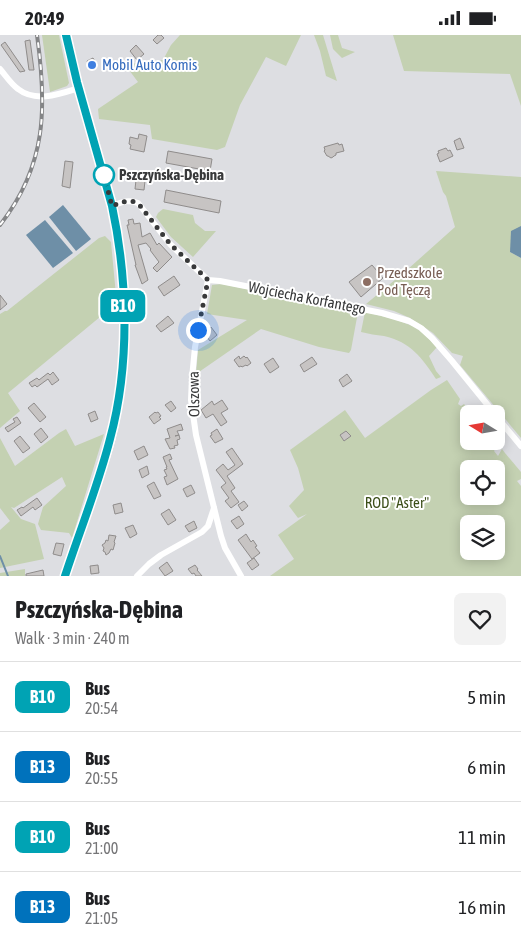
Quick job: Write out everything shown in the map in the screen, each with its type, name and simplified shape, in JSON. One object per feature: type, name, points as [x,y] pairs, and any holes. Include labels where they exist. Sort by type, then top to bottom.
[{"type":"main road","points":[[65,576],[102,469],[117,411],[124,336],[123,292],[118,239],[112,206],[66,35]]},
{"type":"street","points":[[0,69],[20,91],[34,96],[43,97],[79,88]]},
{"type":"street","points":[[112,206],[126,201],[138,203],[170,244],[208,280]]},
{"type":"street","name":"Wojciecha Korfantego","points":[[208,280],[382,313],[409,321],[422,328],[432,338],[487,405]]},
{"type":"street","name":"Olszowa","points":[[208,280],[195,347],[191,400],[196,435],[221,536],[241,576]]},
{"type":"street","name":"Wojciecha Korfantego","points":[[505,427],[521,446]]},
{"type":"street","points":[[137,576],[161,555],[202,532],[208,526],[214,508]]},
{"type":"green space","points":[[42,35],[59,35],[69,83],[67,86],[50,92]]},
{"type":"green space","points":[[180,35],[301,35],[286,66],[266,57],[240,105],[225,147],[217,150],[152,139],[150,125],[99,119],[98,109],[138,82],[129,70],[129,64],[163,60],[171,45]]},
{"type":"green space","points":[[314,35],[323,35],[337,81],[326,76]]},
{"type":"green space","points":[[330,35],[338,35],[342,48],[355,52],[342,58],[333,49]]},
{"type":"green space","points":[[393,35],[521,35],[521,106],[510,74],[404,71]]},
{"type":"green space","points":[[436,171],[521,177],[521,226],[510,252],[521,258],[521,438],[505,419],[505,405],[493,405],[460,365],[463,356],[452,353],[433,333],[410,318],[394,311],[366,304],[455,227],[446,196]]},
{"type":"green space","points":[[163,209],[193,215],[195,223],[205,231],[216,231],[193,257],[171,237],[156,217]]},
{"type":"green space","points":[[105,236],[111,242],[117,306],[106,312],[8,393],[20,411],[0,428],[0,314],[7,311],[99,238]]},
{"type":"green space","points":[[222,284],[358,312],[351,350],[349,353],[319,347],[261,329],[196,374],[198,350],[247,320],[207,314],[212,285]]},
{"type":"green space","points":[[365,312],[394,319],[418,328],[437,347],[429,356],[441,377],[436,379],[421,358],[402,342],[384,336],[361,332]]},
{"type":"green space","name":"ROD \"Aster\"","points":[[447,380],[460,399],[458,404],[460,405],[460,450],[495,450],[498,456],[503,450],[521,472],[521,479],[517,481],[521,486],[521,576],[270,576],[294,559],[278,535],[307,514],[298,518],[289,506],[304,490],[298,468],[290,450],[345,410],[365,438]]},
{"type":"green space","points":[[66,429],[75,446],[104,434],[72,538],[69,533],[41,530],[38,524],[43,507],[66,486],[62,477],[14,508],[11,507],[21,519],[35,524],[44,559],[0,568],[0,530],[10,521],[0,508],[0,438],[15,466]]},
{"type":"green space","points":[[25,569],[25,576],[0,576],[0,573]]},
{"type":"water","points":[[63,205],[91,239],[76,251],[49,217]]},
{"type":"water","points":[[45,220],[73,253],[53,268],[26,235]]},
{"type":"water","points":[[521,226],[521,258],[510,252],[511,231]]},
{"type":"building","points":[[158,35],[164,38],[157,44],[153,40]]},
{"type":"building","points":[[30,40],[34,70],[29,70],[25,41]]},
{"type":"building","points":[[5,42],[25,71],[20,72],[1,45]]},
{"type":"building","points":[[136,45],[144,54],[137,60],[130,51]]},
{"type":"building","points":[[93,58],[97,64],[91,69],[87,61]]},
{"type":"building","points":[[139,134],[147,136],[144,152],[130,149],[130,137],[138,139]]},
{"type":"building","points":[[460,138],[464,148],[457,150],[454,141]]},
{"type":"building","points":[[338,143],[339,145],[342,144],[344,151],[336,153],[331,158],[327,156],[324,147]]},
{"type":"building","points":[[446,148],[448,151],[450,150],[453,156],[440,162],[437,154],[439,153],[438,151]]},
{"type":"building","points":[[168,151],[212,159],[210,171],[166,163]]},
{"type":"building","points":[[65,161],[73,162],[70,188],[62,186]]},
{"type":"building","points":[[137,171],[146,172],[144,190],[135,189]]},
{"type":"building","points":[[166,190],[221,201],[219,213],[164,202]]},
{"type":"building","points":[[133,219],[134,224],[140,223],[142,237],[150,233],[157,245],[159,243],[172,257],[157,272],[153,268],[159,262],[151,249],[146,243],[138,245],[148,280],[142,284],[135,265],[127,225],[129,225],[128,220]]},
{"type":"building","name":"Przedszkole Pod Tęczą","points":[[372,265],[383,278],[361,297],[349,282]]},
{"type":"building","points":[[174,276],[180,285],[164,296],[158,287]]},
{"type":"building","points":[[0,295],[7,304],[0,310]]},
{"type":"building","points":[[168,316],[174,323],[161,332],[156,326]]},
{"type":"building","points":[[211,327],[217,335],[210,341],[204,333]]},
{"type":"building","points":[[239,356],[240,359],[244,356],[247,357],[251,363],[247,366],[239,367],[234,360]]},
{"type":"building","points":[[312,357],[317,364],[304,372],[300,365]]},
{"type":"building","points":[[273,358],[279,367],[270,373],[264,364]]},
{"type":"building","points":[[53,372],[59,380],[52,385],[48,379],[37,387],[35,385],[32,387],[29,383],[37,378],[39,380],[48,373],[50,375]]},
{"type":"building","points":[[347,374],[352,381],[343,387],[339,380]]},
{"type":"building","points":[[222,400],[228,409],[221,413],[227,422],[221,426],[213,414],[206,418],[201,410],[212,401],[214,405]]},
{"type":"building","points":[[171,401],[176,408],[171,412],[165,405]]},
{"type":"building","points":[[34,403],[46,417],[40,422],[28,408]]},
{"type":"building","points":[[95,411],[98,419],[91,422],[88,414]]},
{"type":"building","points":[[158,412],[161,419],[154,424],[149,417]]},
{"type":"building","points":[[17,417],[21,423],[8,432],[5,428],[15,422],[13,419]]},
{"type":"building","points":[[181,424],[183,430],[177,431],[179,435],[178,445],[170,449],[165,439],[170,438],[167,429]]},
{"type":"building","points":[[41,428],[48,437],[41,443],[34,434]]},
{"type":"building","points":[[217,429],[223,439],[215,443],[210,436]]},
{"type":"building","points":[[346,431],[351,436],[344,441],[340,435]]},
{"type":"building","points":[[20,436],[30,448],[23,453],[14,441]]},
{"type":"building","points":[[144,446],[148,455],[138,460],[134,451]]},
{"type":"building","points":[[232,448],[243,464],[227,476],[235,488],[231,491],[239,502],[231,508],[225,501],[229,498],[221,487],[226,483],[216,470],[223,464],[228,470],[235,465],[226,452]]},
{"type":"building","points":[[170,454],[172,459],[169,460],[178,479],[167,485],[164,477],[167,476],[164,470],[167,467],[163,457]]},
{"type":"building","points":[[147,466],[149,474],[142,478],[139,470]]},
{"type":"building","points":[[154,482],[161,496],[154,499],[147,486]]},
{"type":"building","points":[[191,485],[195,493],[187,497],[183,489]]},
{"type":"building","points":[[37,498],[42,505],[35,510],[33,507],[21,516],[17,510]]},
{"type":"building","points":[[244,501],[248,506],[242,511],[238,505]]},
{"type":"building","points":[[121,503],[123,512],[115,514],[113,505]]},
{"type":"building","points":[[169,509],[176,520],[168,525],[161,514]]},
{"type":"building","points":[[239,516],[244,524],[237,529],[231,521]]},
{"type":"building","points":[[194,521],[197,528],[189,532],[185,526]]},
{"type":"building","points":[[133,525],[137,534],[130,538],[125,528]]},
{"type":"building","points":[[246,534],[251,542],[253,540],[257,546],[255,547],[260,553],[252,559],[238,540]]},
{"type":"building","points":[[109,535],[116,536],[115,543],[113,550],[111,549],[106,555],[102,545],[106,540],[108,541]]},
{"type":"building","points":[[56,543],[64,544],[61,556],[53,554]]},
{"type":"building","points":[[254,558],[259,565],[252,570],[247,563]]},
{"type":"building","points":[[167,562],[173,571],[165,576],[159,568]]},
{"type":"building","points":[[98,565],[99,573],[91,574],[90,566]]},
{"type":"building","points":[[195,565],[202,576],[192,574],[188,569]]},
{"type":"building","points":[[43,570],[44,576],[26,576],[26,574]]},
{"type":"waterway","points":[[0,556],[8,576]]},
{"type":"railway","points":[[0,225],[15,203],[27,180],[40,135],[42,87],[37,35]]},
{"type":"bus line","name":"B10","points":[[65,576],[111,439],[121,382],[124,327],[121,263],[116,223],[66,35]]},
{"type":"place","name":"Mobil Auto Komis","points":[[92,65]]},
{"type":"place","name":"Pszczyńska-Dębina","points":[[104,175]]},
{"type":"place","name":"Przedszkole Pod Tęczą","points":[[367,282]]},
{"type":"route","points":[[104,175],[112,206],[126,201],[138,203],[170,244],[208,280],[198,330]]}]
